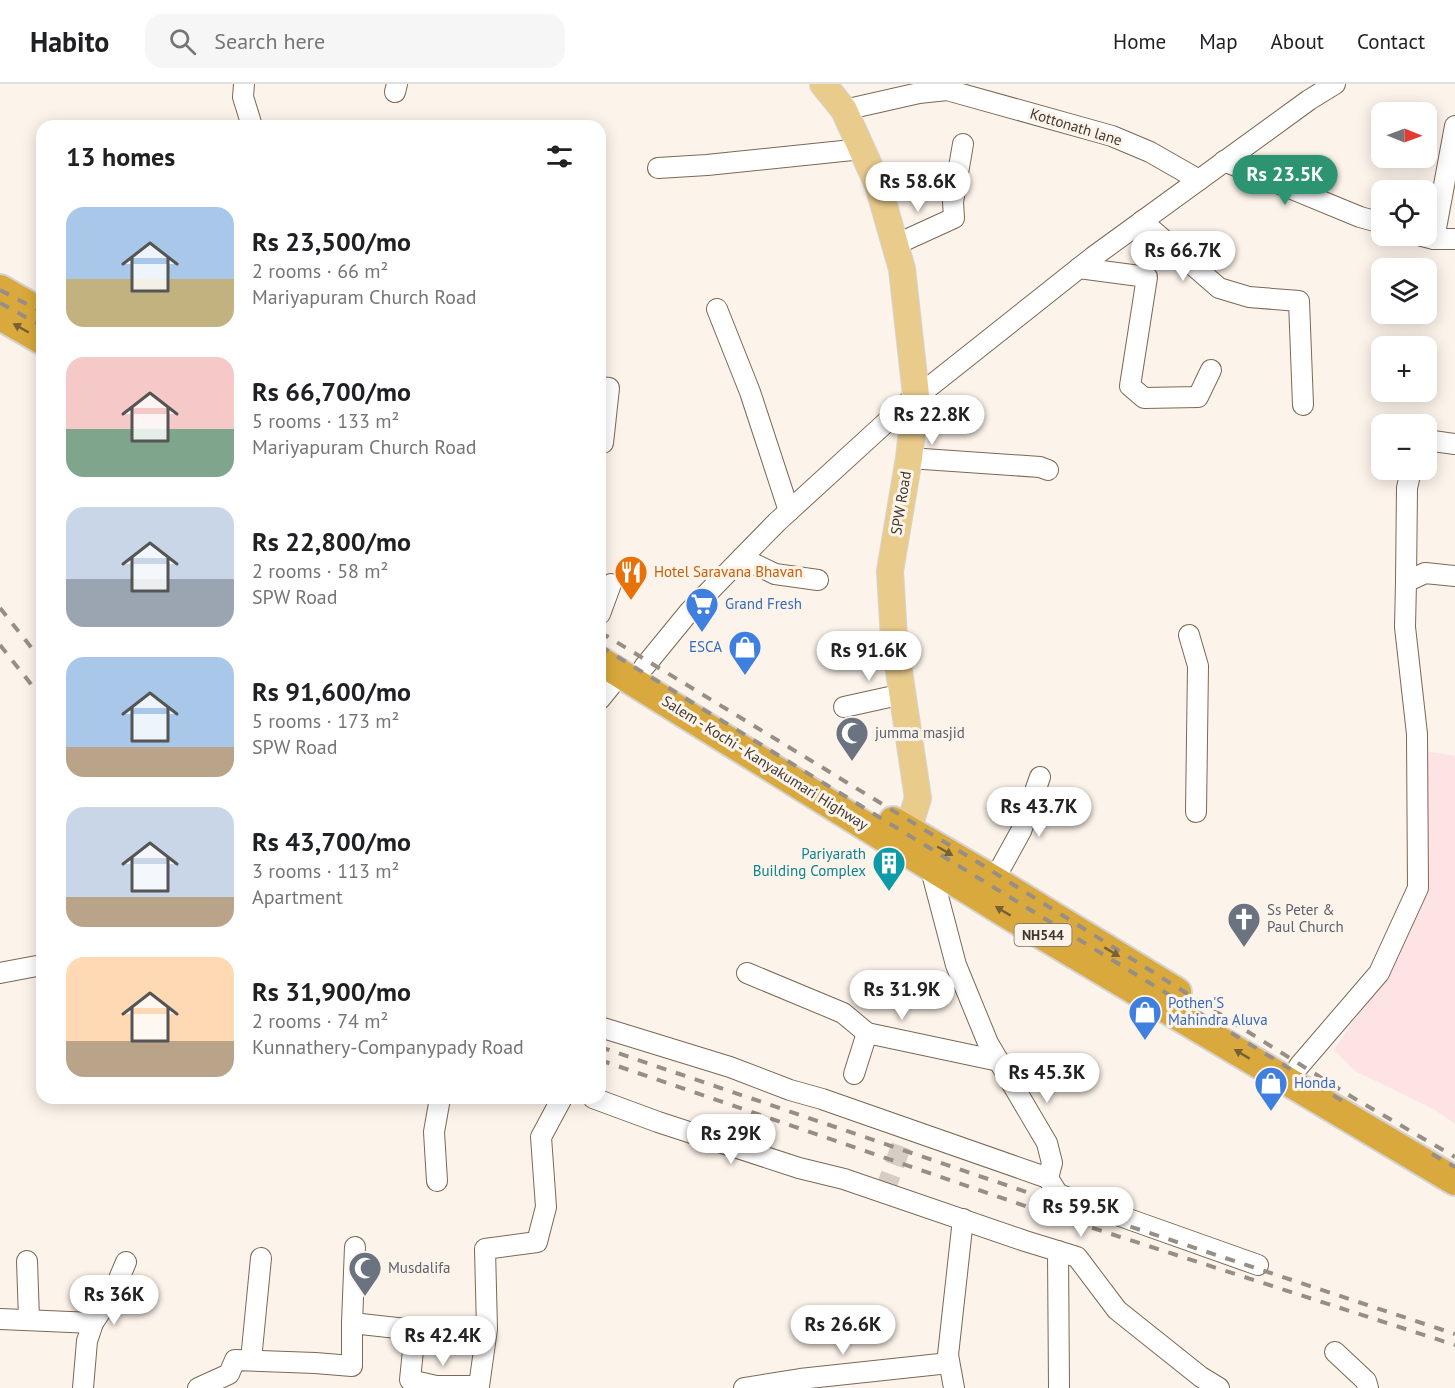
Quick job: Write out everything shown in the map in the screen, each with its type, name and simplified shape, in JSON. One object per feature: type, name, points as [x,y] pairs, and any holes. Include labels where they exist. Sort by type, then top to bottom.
[{"type":"highway","points":[[0,289],[36,310]]},
{"type":"highway","points":[[0,316],[36,337]]},
{"type":"highway","name":"Salem - Kochi - Kanyakumari Highway","points":[[606,660],[612,680],[930,866],[1455,1181]]},
{"type":"highway","name":"Salem - Kochi - Kanyakumari Highway","points":[[612,680],[908,830],[1376,1113],[1455,1158]]},
{"type":"main road","name":"SPW Road","points":[[823,84],[844,110],[878,184],[897,243],[902,269],[916,395],[909,458],[890,571],[894,638],[918,798],[908,830]]},
{"type":"street","points":[[244,84],[243,97],[250,120]]},
{"type":"street","points":[[612,680],[689,612],[789,511],[916,395],[919,395],[1078,268],[1329,86]]},
{"type":"street","name":"Kottonath lane","points":[[844,110],[946,87],[1112,136],[1150,152],[1199,180]]},
{"type":"street","points":[[1437,200],[1455,126]]},
{"type":"street","points":[[897,243],[954,218],[953,202],[963,144]]},
{"type":"street","points":[[658,168],[862,149]]},
{"type":"street","points":[[1224,161],[1371,220]]},
{"type":"street","points":[[1142,221],[1219,288],[1249,297],[1299,301],[1303,405]]},
{"type":"street","points":[[1437,238],[1455,239]]},
{"type":"street","points":[[1078,268],[1147,277],[1130,386],[1144,398],[1198,397],[1211,370]]},
{"type":"street","points":[[717,309],[750,392],[789,511]]},
{"type":"street","points":[[606,388],[609,388],[606,416]]},
{"type":"street","points":[[1437,442],[1455,444]]},
{"type":"street","points":[[909,458],[1040,467],[1048,470]]},
{"type":"street","points":[[1299,1066],[1379,973],[1418,888],[1417,734],[1405,627],[1409,480]]},
{"type":"street","points":[[742,558],[774,574],[818,580]]},
{"type":"street","points":[[1406,582],[1425,573],[1455,576]]},
{"type":"street","points":[[606,598],[611,584]]},
{"type":"street","points":[[1189,635],[1198,666],[1196,812]]},
{"type":"street","points":[[844,707],[903,694]]},
{"type":"street","points":[[994,880],[1021,831],[1040,777]]},
{"type":"street","points":[[930,866],[956,965],[988,1042],[1047,1143],[1052,1163],[1048,1178]]},
{"type":"street","points":[[0,973],[36,966]]},
{"type":"street","points":[[747,973],[843,1013],[867,1033],[999,1060]]},
{"type":"street","points":[[606,1029],[730,1067],[790,1090],[822,1099],[1048,1178],[1058,1194],[1258,1265]]},
{"type":"street","points":[[854,1074],[867,1033]]},
{"type":"street","points":[[606,1103],[657,1122],[799,1168],[844,1179],[1077,1257],[1117,1310],[1201,1377],[1219,1388]]},
{"type":"street","points":[[437,1181],[434,1132],[439,1104]]},
{"type":"street","points":[[352,1323],[415,1330],[410,1380],[436,1386],[479,1386],[487,1329],[485,1249],[537,1242],[546,1207],[541,1137],[559,1104]]},
{"type":"street","points":[[954,1388],[948,1355],[963,1220]]},
{"type":"street","points":[[198,1388],[229,1374],[235,1360],[352,1366],[355,1247]]},
{"type":"street","points":[[1058,1251],[1059,1388]]},
{"type":"street","points":[[251,1360],[261,1258]]},
{"type":"street","points":[[27,1261],[29,1319]]},
{"type":"street","points":[[82,1388],[87,1341],[93,1323],[113,1293],[126,1262]]},
{"type":"street","points":[[0,1319],[93,1323]]},
{"type":"street","points":[[1335,1352],[1366,1381],[1368,1388]]},
{"type":"street","points":[[744,1388],[800,1378],[949,1363]]},
{"type":"shaded area","points":[[1425,751],[1455,756],[1455,1124],[1435,1110],[1355,1071],[1334,1050],[1395,959],[1427,859]]},
{"type":"tunnel","points":[[884,1193],[907,1130]]},
{"type":"railway","points":[[0,290],[36,309]]},
{"type":"railway","points":[[0,303],[36,323]]},
{"type":"railway","points":[[0,608],[36,653]]},
{"type":"railway","points":[[606,636],[979,863],[1352,1097],[1455,1157]]},
{"type":"railway","points":[[0,645],[36,690]]},
{"type":"railway","points":[[606,650],[1344,1102]]},
{"type":"railway","points":[[606,1049],[1047,1199],[1455,1334]]},
{"type":"railway","points":[[606,1062],[1040,1211],[1455,1345]]},
{"type":"railway","points":[[1432,1154],[1455,1167]]},
{"type":"place","name":"Hotel Saravana Bhavan","points":[[631,601]]},
{"type":"place","name":"Grand Fresh","points":[[702,633]]},
{"type":"place","name":"ESCA","points":[[745,676]]},
{"type":"place","name":"jumma masjid","points":[[852,762]]},
{"type":"place","name":"Pariyarath Building Complex","points":[[889,892]]},
{"type":"place","name":"Ss Peter & Paul Church","points":[[1244,948]]},
{"type":"place","name":"Pothen'S Mahindra Aluva","points":[[1145,1041]]},
{"type":"place","name":"Honda","points":[[1271,1112]]},
{"type":"place","name":"Musdalifa","points":[[365,1297]]}]
